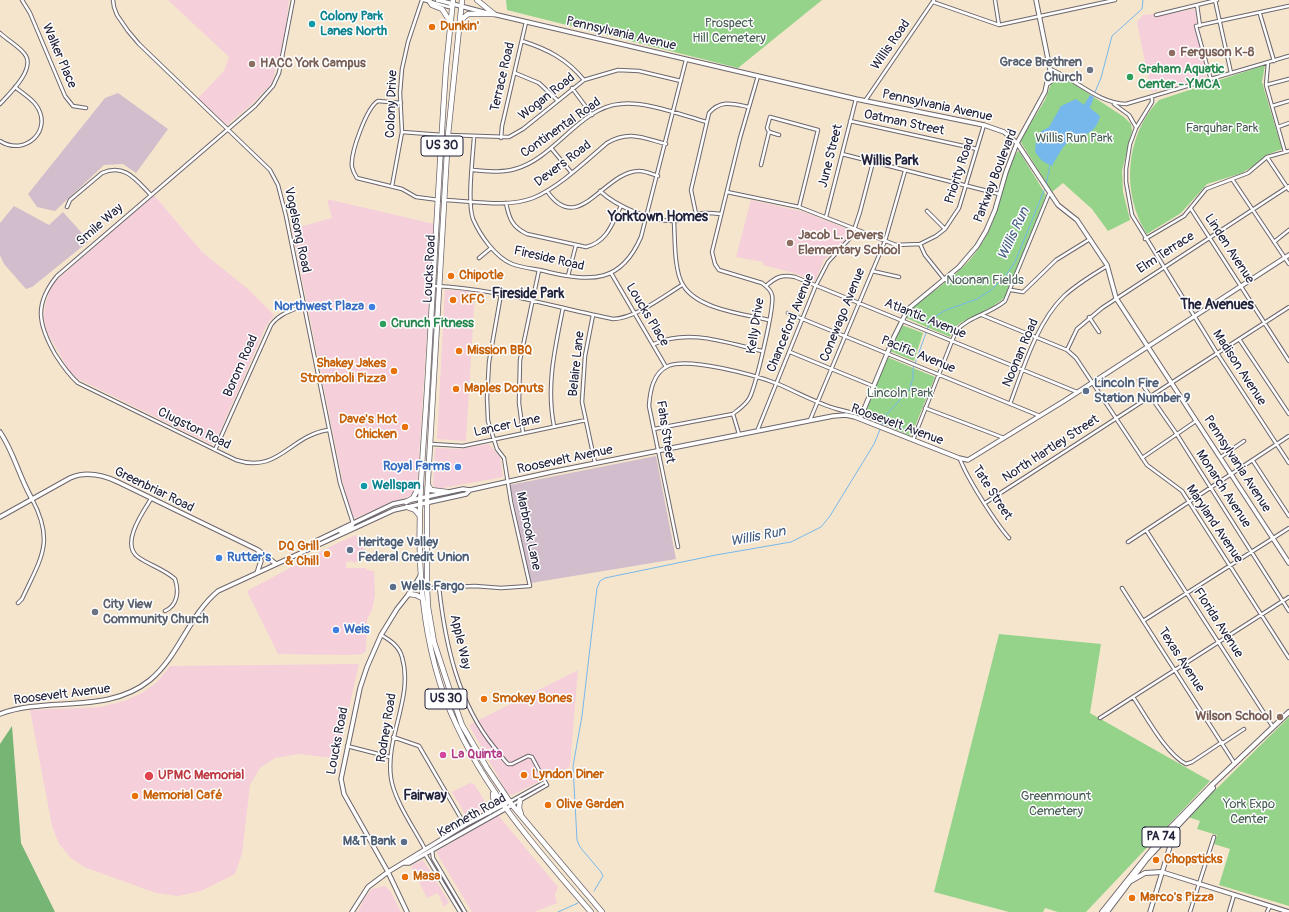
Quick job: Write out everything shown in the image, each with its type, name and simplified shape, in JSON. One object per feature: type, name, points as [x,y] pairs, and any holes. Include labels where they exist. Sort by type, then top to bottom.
[{"type":"highway","name":"Loucks Road","points":[[427,588],[427,499],[448,135],[462,0]]},
{"type":"highway","points":[[477,0],[494,14]]},
{"type":"highway","points":[[430,2],[432,5],[442,9],[448,15],[450,23]]},
{"type":"highway","name":"Loucks Road","points":[[420,576],[420,516],[433,286],[452,2]]},
{"type":"highway","points":[[458,37],[462,20],[466,15],[494,14]]},
{"type":"highway","points":[[420,516],[407,504],[422,481]]},
{"type":"highway","points":[[428,485],[432,490],[446,492]]},
{"type":"highway","name":"US 30","points":[[420,576],[426,628],[433,660],[446,698],[472,757],[493,793],[539,852],[591,912]]},
{"type":"highway","name":"US 30","points":[[427,588],[434,642],[448,688],[462,724],[486,768],[511,804],[602,912]]},
{"type":"highway","points":[[408,594],[416,595],[422,598]]},
{"type":"highway","points":[[489,812],[494,804],[493,793]]},
{"type":"highway","points":[[520,800],[519,808],[522,816]]},
{"type":"main road","name":"PA 74","points":[[1102,912],[1151,849],[1189,808],[1289,712]]},
{"type":"main road","name":"PA 74","points":[[1107,912],[1126,886],[1176,827],[1224,774]]},
{"type":"main road","points":[[1176,827],[1178,821],[1189,808]]},
{"type":"main road","points":[[1126,886],[1145,872],[1162,872]]},
{"type":"street","name":"Walker Place","points":[[22,0],[30,13],[64,96],[73,106],[86,108]]},
{"type":"street","name":"Vogelsong Road","points":[[113,0],[117,15],[130,35],[270,170],[278,185],[286,216],[328,430],[340,483],[353,523]]},
{"type":"street","name":"Smile Way","points":[[59,360],[44,336],[41,317],[41,308],[48,287],[57,276],[255,106],[273,86],[280,67],[292,0]]},
{"type":"street","name":"Pennsylvania Avenue","points":[[423,0],[449,7],[452,2]]},
{"type":"street","name":"Colony Drive","points":[[392,186],[402,132],[400,83],[404,56],[423,0]]},
{"type":"street","name":"Pennsylvania Avenue","points":[[438,0],[452,2],[461,7],[686,60],[865,101],[984,126],[1004,132],[1017,143],[1058,205],[1077,220],[1090,239],[1107,265],[1116,298],[1289,563]]},
{"type":"street","points":[[995,0],[999,25]]},
{"type":"street","name":"Parkway Boulevard","points":[[860,419],[901,321],[911,305],[945,280],[959,267],[977,246],[990,224],[1017,143],[1042,100],[1048,84],[1050,69],[1036,0]]},
{"type":"street","points":[[934,1],[999,25],[1115,0]]},
{"type":"street","points":[[1156,15],[1216,0],[1219,21],[1231,74]]},
{"type":"street","name":"Willis Road","points":[[865,101],[934,1]]},
{"type":"street","points":[[1197,5],[1200,26]]},
{"type":"street","points":[[1211,80],[1196,26],[1260,14],[1289,6]]},
{"type":"street","points":[[1260,14],[1274,61]]},
{"type":"street","name":"Terrace Road","points":[[501,138],[502,126],[526,22]]},
{"type":"street","points":[[0,33],[26,55],[28,62],[27,70],[15,88],[0,104]]},
{"type":"street","points":[[522,41],[540,46],[560,57],[584,80]]},
{"type":"street","points":[[1114,104],[1131,103],[1289,56]]},
{"type":"street","name":"Fireside Road","points":[[474,137],[471,201],[473,218],[491,248],[502,258],[512,264],[539,270],[583,279],[611,273],[620,268],[636,248],[648,216],[686,60]]},
{"type":"street","points":[[1268,63],[1266,85],[1285,152]]},
{"type":"street","points":[[1050,69],[1067,76],[1114,104],[1129,115],[1136,128]]},
{"type":"street","name":"Wogan Road","points":[[448,135],[501,138],[517,133],[584,80],[618,70],[639,70],[681,80]]},
{"type":"street","points":[[515,74],[539,84],[557,100]]},
{"type":"street","name":"Kelly Drive","points":[[733,414],[743,407],[750,398],[757,377],[769,320],[772,294],[766,286],[723,272],[717,268],[712,252],[758,76]]},
{"type":"street","points":[[1048,84],[1058,78],[1067,76]]},
{"type":"street","points":[[1266,85],[1289,79]]},
{"type":"street","points":[[0,141],[12,146],[25,144],[35,138],[42,125],[41,114],[36,105],[15,88]]},
{"type":"street","points":[[572,88],[592,115]]},
{"type":"street","name":"Madison Avenue","points":[[1152,97],[1152,102],[1136,128],[1130,144],[1126,169],[1126,182],[1132,214],[1163,268],[1289,463]]},
{"type":"street","name":"June Street","points":[[826,217],[856,99]]},
{"type":"street","points":[[401,103],[378,101],[370,109],[358,136],[352,160],[352,167],[358,178],[402,189],[416,197],[439,200]]},
{"type":"street","points":[[1272,106],[1289,101]]},
{"type":"street","points":[[696,214],[691,190],[710,113],[719,104],[726,103],[749,107]]},
{"type":"street","name":"Continental Road","points":[[473,170],[504,171],[516,169],[529,164],[592,115],[609,106],[626,104],[673,113],[707,122]]},
{"type":"street","points":[[761,165],[769,136],[767,128],[770,117],[817,128],[818,137],[799,207]]},
{"type":"street","name":"Oatman Street","points":[[850,121],[977,149]]},
{"type":"street","points":[[1278,127],[1289,123]]},
{"type":"street","name":"Priority Road","points":[[727,192],[799,207],[896,245],[920,244],[936,236],[945,229],[959,208],[984,126]]},
{"type":"street","points":[[402,132],[443,135]]},
{"type":"street","points":[[769,132],[778,135]]},
{"type":"street","name":"Devers Road","points":[[445,200],[506,203],[532,198],[547,191],[616,137],[631,135],[666,144]]},
{"type":"street","points":[[551,148],[571,172]]},
{"type":"street","points":[[1145,239],[1184,216],[1206,189],[1248,173],[1268,157],[1289,151]]},
{"type":"street","points":[[842,154],[1000,194]]},
{"type":"street","points":[[1268,157],[1288,187]]},
{"type":"street","name":"Chanceford Avenue","points":[[758,430],[816,285],[828,262],[848,243],[855,229],[873,162]]},
{"type":"street","points":[[67,207],[70,200],[102,173],[109,170],[122,170],[131,174],[150,195]]},
{"type":"street","name":"Conewago Avenue","points":[[810,421],[858,302],[885,241],[905,170]]},
{"type":"street","points":[[547,191],[558,204],[567,208],[576,208],[608,184],[631,173],[640,171],[658,176]]},
{"type":"street","points":[[1232,179],[1289,264]]},
{"type":"street","name":"Elm Terrace","points":[[1067,350],[1077,329],[1089,317],[1288,187]]},
{"type":"street","points":[[600,191],[610,201],[621,206],[648,216],[674,222],[696,214],[721,214]]},
{"type":"street","points":[[913,440],[951,341],[961,325],[982,315],[1005,301],[1011,290],[1048,192]]},
{"type":"street","points":[[506,203],[509,217],[514,226],[520,230],[586,247],[600,242],[606,236],[621,206]]},
{"type":"street","name":"Linden Avenue","points":[[1191,209],[1289,361]]},
{"type":"street","points":[[927,211],[945,229]]},
{"type":"street","points":[[674,222],[678,273],[682,285],[693,298],[706,304],[769,320]]},
{"type":"street","points":[[1274,242],[1289,230]]},
{"type":"street","points":[[1011,290],[1023,292],[1056,260],[1090,239]]},
{"type":"street","points":[[920,244],[925,255],[945,280]]},
{"type":"street","points":[[568,276],[576,245]]},
{"type":"street","points":[[480,258],[491,248]]},
{"type":"street","points":[[960,459],[968,460],[1040,416],[1289,255]]},
{"type":"street","name":"Noonan Road","points":[[1010,404],[1022,370],[1045,320],[1063,297],[1107,265]]},
{"type":"street","points":[[523,433],[518,384],[520,360],[539,270]]},
{"type":"street","points":[[872,271],[899,277]]},
{"type":"street","name":"Loucks Place","points":[[611,273],[654,344],[666,367]]},
{"type":"street","name":"Atlantic Avenue","points":[[766,286],[774,279],[784,275],[795,277],[1077,392]]},
{"type":"street","points":[[433,286],[474,289],[593,315],[620,319],[634,313],[682,285]]},
{"type":"street","name":"Marbrook Lane","points":[[439,587],[476,586],[501,588],[530,586],[504,458],[497,449],[488,421],[487,390],[489,362],[501,294]]},
{"type":"street","name":"Borom Road","points":[[215,450],[271,325],[277,317],[285,312],[303,306]]},
{"type":"street","name":"North Hartley Street","points":[[985,503],[1289,307]]},
{"type":"street","points":[[554,426],[550,388],[553,362],[563,308]]},
{"type":"street","name":"Pacific Avenue","points":[[788,313],[1040,416]]},
{"type":"street","name":"Belaire Lane","points":[[593,315],[582,388],[582,402],[595,463]]},
{"type":"street","name":"Maryland Avenue","points":[[982,315],[1067,350],[1076,358],[1142,458],[1154,471],[1182,491],[1289,658]]},
{"type":"street","points":[[1089,317],[1099,332]]},
{"type":"street","points":[[654,344],[663,340],[686,336],[762,351]]},
{"type":"street","points":[[1239,339],[1289,414]]},
{"type":"street","points":[[790,352],[873,386]]},
{"type":"street","name":"Clugston Road","points":[[59,360],[67,373],[78,383],[215,450],[247,464],[258,464],[281,455],[304,437],[328,430]]},
{"type":"street","points":[[666,367],[679,363],[700,365],[757,377],[837,409],[844,409],[857,414]]},
{"type":"street","name":"Fahs Street","points":[[666,367],[653,382],[649,406],[657,451],[678,547]]},
{"type":"street","name":"Monarch Avenue","points":[[1139,380],[1176,433],[1289,611]]},
{"type":"street","points":[[925,408],[1004,438]]},
{"type":"street","points":[[654,429],[733,414],[738,434]]},
{"type":"street","name":"Roosevelt Avenue","points":[[307,548],[325,543],[389,512],[421,500],[466,494],[469,491],[595,463],[758,430],[846,415],[886,429],[960,459]]},
{"type":"street","name":"Lancer Lane","points":[[431,444],[463,446],[586,420]]},
{"type":"street","points":[[1142,458],[1196,420]]},
{"type":"street","points":[[0,432],[8,445],[22,481],[44,526],[45,543],[38,564],[22,599],[18,603]]},
{"type":"street","points":[[1128,542],[1188,501],[1253,461],[1289,436]]},
{"type":"street","points":[[1221,457],[1244,442]]},
{"type":"street","name":"Tate Street","points":[[960,459],[963,467],[985,503],[1009,538]]},
{"type":"street","points":[[1253,461],[1289,516]]},
{"type":"street","name":"Greenbriar Road","points":[[0,517],[70,478],[86,474],[108,478],[151,498],[258,550],[276,564]]},
{"type":"street","name":"Roosevelt Avenue","points":[[427,499],[446,492],[463,489],[469,491]]},
{"type":"street","points":[[151,498],[132,533],[132,548],[137,556],[175,579],[178,596],[171,608],[166,610]]},
{"type":"street","name":"Roosevelt Avenue","points":[[0,714],[35,706],[106,700],[133,691],[149,681],[159,671],[209,599],[223,588],[276,564],[307,548],[318,540],[393,504],[407,504]]},
{"type":"street","points":[[325,543],[330,538],[351,528],[353,523]]},
{"type":"street","points":[[1143,621],[1188,594],[1289,528]]},
{"type":"street","name":"Florida Avenue","points":[[1146,530],[1273,727]]},
{"type":"street","points":[[257,573],[261,561],[258,550]]},
{"type":"street","name":"Loucks Road","points":[[407,912],[388,872],[342,788],[341,770],[362,679],[381,635],[420,576]]},
{"type":"street","points":[[427,588],[439,587]]},
{"type":"street","name":"Apple Way","points":[[439,587],[447,639],[466,699],[483,734],[506,762],[512,764],[530,756],[545,782]]},
{"type":"street","name":"Texas Avenue","points":[[1122,588],[1235,764]]},
{"type":"street","points":[[1100,718],[1289,597]]},
{"type":"street","name":"Rodney Road","points":[[381,635],[393,643],[402,656],[404,688],[390,757],[393,789],[425,851],[460,912]]},
{"type":"street","points":[[1133,697],[1162,742],[1186,764],[1192,762],[1244,729]]},
{"type":"street","points":[[393,737],[419,746],[465,825]]},
{"type":"street","points":[[346,746],[390,757]]},
{"type":"street","name":"Kenneth Road","points":[[511,804],[545,782]]},
{"type":"street","name":"Kenneth Road","points":[[431,847],[465,825],[489,812],[520,800],[547,785],[545,782]]},
{"type":"street","name":"Kenneth Road","points":[[431,847],[504,807]]},
{"type":"street","points":[[1150,912],[1176,827]]},
{"type":"street","points":[[1190,912],[1214,837]]},
{"type":"street","points":[[352,912],[368,887],[388,872],[403,863],[409,863],[431,847]]},
{"type":"street","points":[[431,847],[433,858],[465,912]]},
{"type":"street","points":[[1162,872],[1289,912]]},
{"type":"street","points":[[1229,912],[1234,895]]},
{"type":"street","points":[[1267,912],[1270,906]]},
{"type":"shaded area","name":"HACC York Campus","points":[[168,0],[289,0],[285,34],[272,83],[252,104],[227,125],[198,98],[224,71],[229,57]]},
{"type":"shaded area","name":"Ferguson K-8","points":[[1195,9],[1206,77],[1151,92],[1137,22],[1143,15],[1153,14],[1157,16]]},
{"type":"shaded area","points":[[118,93],[168,129],[136,173],[123,164],[104,165],[55,211],[37,207],[28,194],[105,98]]},
{"type":"shaded area","points":[[154,195],[202,252],[248,289],[274,315],[266,326],[216,441],[211,444],[78,379],[70,372],[47,332],[44,319],[45,307],[50,288],[57,280]]},
{"type":"shaded area","points":[[327,199],[434,224],[417,487],[410,496],[355,518],[352,516],[343,483],[292,229],[332,218]]},
{"type":"shaded area","name":"Jacob L. Devers Elementary School","points":[[751,200],[804,212],[850,230],[844,241],[824,260],[815,281],[794,273],[763,265],[763,262],[736,257]]},
{"type":"shaded area","points":[[14,206],[49,225],[63,212],[89,241],[32,287],[26,289],[4,264],[0,255],[0,223]]},
{"type":"shaded area","points":[[445,290],[475,291],[466,441],[437,439]]},
{"type":"shaded area","points":[[489,444],[500,457],[503,477],[437,489],[433,485],[435,448],[460,449]]},
{"type":"shaded area","points":[[656,456],[676,559],[531,583],[510,485]]},
{"type":"shaded area","points":[[356,535],[365,551],[363,559],[354,563],[352,561],[346,562],[346,568],[366,568],[367,570],[374,571],[375,595],[372,610],[367,620],[366,651],[362,654],[348,655],[278,654],[247,591],[333,545]]},
{"type":"shaded area","name":"UPMC Memorial","points":[[359,664],[339,752],[332,758],[299,754],[275,758],[260,768],[250,785],[242,854],[235,874],[201,891],[178,896],[156,893],[84,867],[71,858],[59,844],[52,826],[30,710],[100,707],[124,701],[142,693],[157,682],[170,666]]},
{"type":"shaded area","points":[[578,670],[570,767],[512,795],[507,793],[469,725]]},
{"type":"shaded area","points":[[470,783],[474,784],[486,803],[484,805],[486,808],[468,819],[452,792]]},
{"type":"shaded area","points":[[498,815],[558,887],[555,895],[557,903],[534,912],[472,912],[436,852]]},
{"type":"shaded area","points":[[423,860],[449,902],[444,907],[438,893],[427,898],[411,866]]},
{"type":"shaded area","points":[[385,886],[391,892],[401,912],[358,912],[365,897],[372,889]]},
{"type":"green space","name":"Prospect Hill Cemetery","points":[[506,0],[822,0],[738,68],[507,10]]},
{"type":"green space","name":"Farquhar Park","points":[[1265,65],[1262,82],[1282,149],[1266,155],[1255,165],[1242,173],[1207,184],[1181,213],[1147,234],[1133,201],[1130,183],[1130,165],[1133,147],[1139,130],[1148,114],[1159,100]]},
{"type":"green space","name":"Willis Run Park","points":[[1057,79],[1064,79],[1071,82],[1124,117],[1131,124],[1132,131],[1122,171],[1123,192],[1130,220],[1108,231],[1092,209],[1063,183],[1052,192],[1020,141],[1045,100],[1051,84]]},
{"type":"green space","name":"Noonan Fields","points":[[1019,151],[1046,195],[1007,296],[992,307],[955,327],[950,337],[906,318],[908,312],[919,300],[946,282],[968,262],[979,248],[993,221],[1011,166],[1017,152]]},
{"type":"green space","points":[[902,325],[923,333],[914,361],[890,351]]},
{"type":"green space","name":"Lincoln Park","points":[[887,357],[935,377],[911,436],[864,416]]},
{"type":"green space","name":"Greenmount Cemetery","points":[[999,634],[1101,644],[1090,713],[1210,781],[1086,912],[1058,912],[1045,908],[1043,912],[1009,912],[934,892]]},
{"type":"green space","name":"York Expo Center","points":[[1289,717],[1289,906],[1219,885],[1230,849],[1214,844],[1217,835],[1197,829],[1200,821],[1188,817]]},
{"type":"green space","points":[[12,726],[21,843],[55,912],[0,912],[0,744]]},
{"type":"water","points":[[1090,95],[1094,97],[1090,108],[1100,116],[1094,129],[1065,145],[1052,166],[1042,161],[1035,152],[1036,141],[1040,132],[1049,127],[1061,106],[1076,99],[1084,105]]},
{"type":"waterway","points":[[1095,92],[1101,78],[1112,36],[1142,9],[1143,0]]},
{"type":"waterway","name":"Willis Run","points":[[1046,185],[1050,165]]},
{"type":"waterway","name":"Willis Run","points":[[594,891],[603,876],[580,847],[577,840],[573,766],[582,716],[597,588],[600,581],[605,578],[716,555],[791,542],[821,527],[830,516],[874,444],[886,415],[910,389],[913,369],[931,319],[946,310],[977,299],[991,290],[1006,275],[1015,262],[1045,188]]},
{"type":"waterway","points":[[558,912],[578,903]]},
{"type":"place","name":"Colony Park Lanes North","points":[[312,24]]},
{"type":"place","name":"Dunkin'","points":[[432,27]]},
{"type":"place","name":"Ferguson K-8","points":[[1172,53]]},
{"type":"place","name":"HACC York Campus","points":[[252,64]]},
{"type":"place","name":"Grace Brethren Church","points":[[1090,70]]},
{"type":"place","name":"Graham Aquatic Center - YMCA","points":[[1130,77]]},
{"type":"place","name":"Jacob L. Devers Elementary School","points":[[790,243]]},
{"type":"place","name":"Chipotle","points":[[451,276]]},
{"type":"place","name":"KFC","points":[[453,300]]},
{"type":"place","name":"Northwest Plaza","points":[[372,307]]},
{"type":"place","name":"Crunch Fitness","points":[[383,324]]},
{"type":"place","name":"Mission BBQ","points":[[459,351]]},
{"type":"place","name":"Shakey Jakes Stromboli Pizza","points":[[394,371]]},
{"type":"place","name":"Maples Donuts","points":[[456,389]]},
{"type":"place","name":"Lincoln Fire Station Number 9","points":[[1086,391]]},
{"type":"place","name":"Dave's Hot Chicken","points":[[405,427]]},
{"type":"place","name":"Royal Farms","points":[[458,467]]},
{"type":"place","name":"Wellspan","points":[[364,486]]},
{"type":"place","name":"Heritage Valley Federal Credit Union","points":[[350,550]]},
{"type":"place","name":"DQ Grill & Chill","points":[[327,554]]},
{"type":"place","name":"Rutter's","points":[[219,558]]},
{"type":"place","name":"Wells Fargo","points":[[393,587]]},
{"type":"place","name":"City View Community Church","points":[[95,612]]},
{"type":"place","name":"Weis","points":[[336,630]]},
{"type":"place","name":"Smokey Bones","points":[[484,699]]},
{"type":"place","name":"Wilson School","points":[[1280,717]]},
{"type":"place","name":"La Quinta","points":[[443,755]]},
{"type":"place","name":"Lyndon Diner","points":[[524,775]]},
{"type":"place","name":"UPMC Memorial","points":[[149,776]]},
{"type":"place","name":"Memorial Café","points":[[135,796]]},
{"type":"place","name":"Olive Garden","points":[[548,805]]},
{"type":"place","name":"M&T Bank","points":[[404,842]]},
{"type":"place","name":"Chopsticks","points":[[1156,860]]},
{"type":"place","name":"Masa","points":[[405,877]]},
{"type":"place","name":"Marco's Pizza","points":[[1132,898]]},
{"type":"district","name":"Willis Park","points":[[890,161]]},
{"type":"district","name":"Yorktown Homes","points":[[658,217]]},
{"type":"district","name":"Fireside Park","points":[[528,294]]},
{"type":"district","name":"The Avenues","points":[[1217,305]]},
{"type":"district","name":"Fairway","points":[[425,796]]}]
